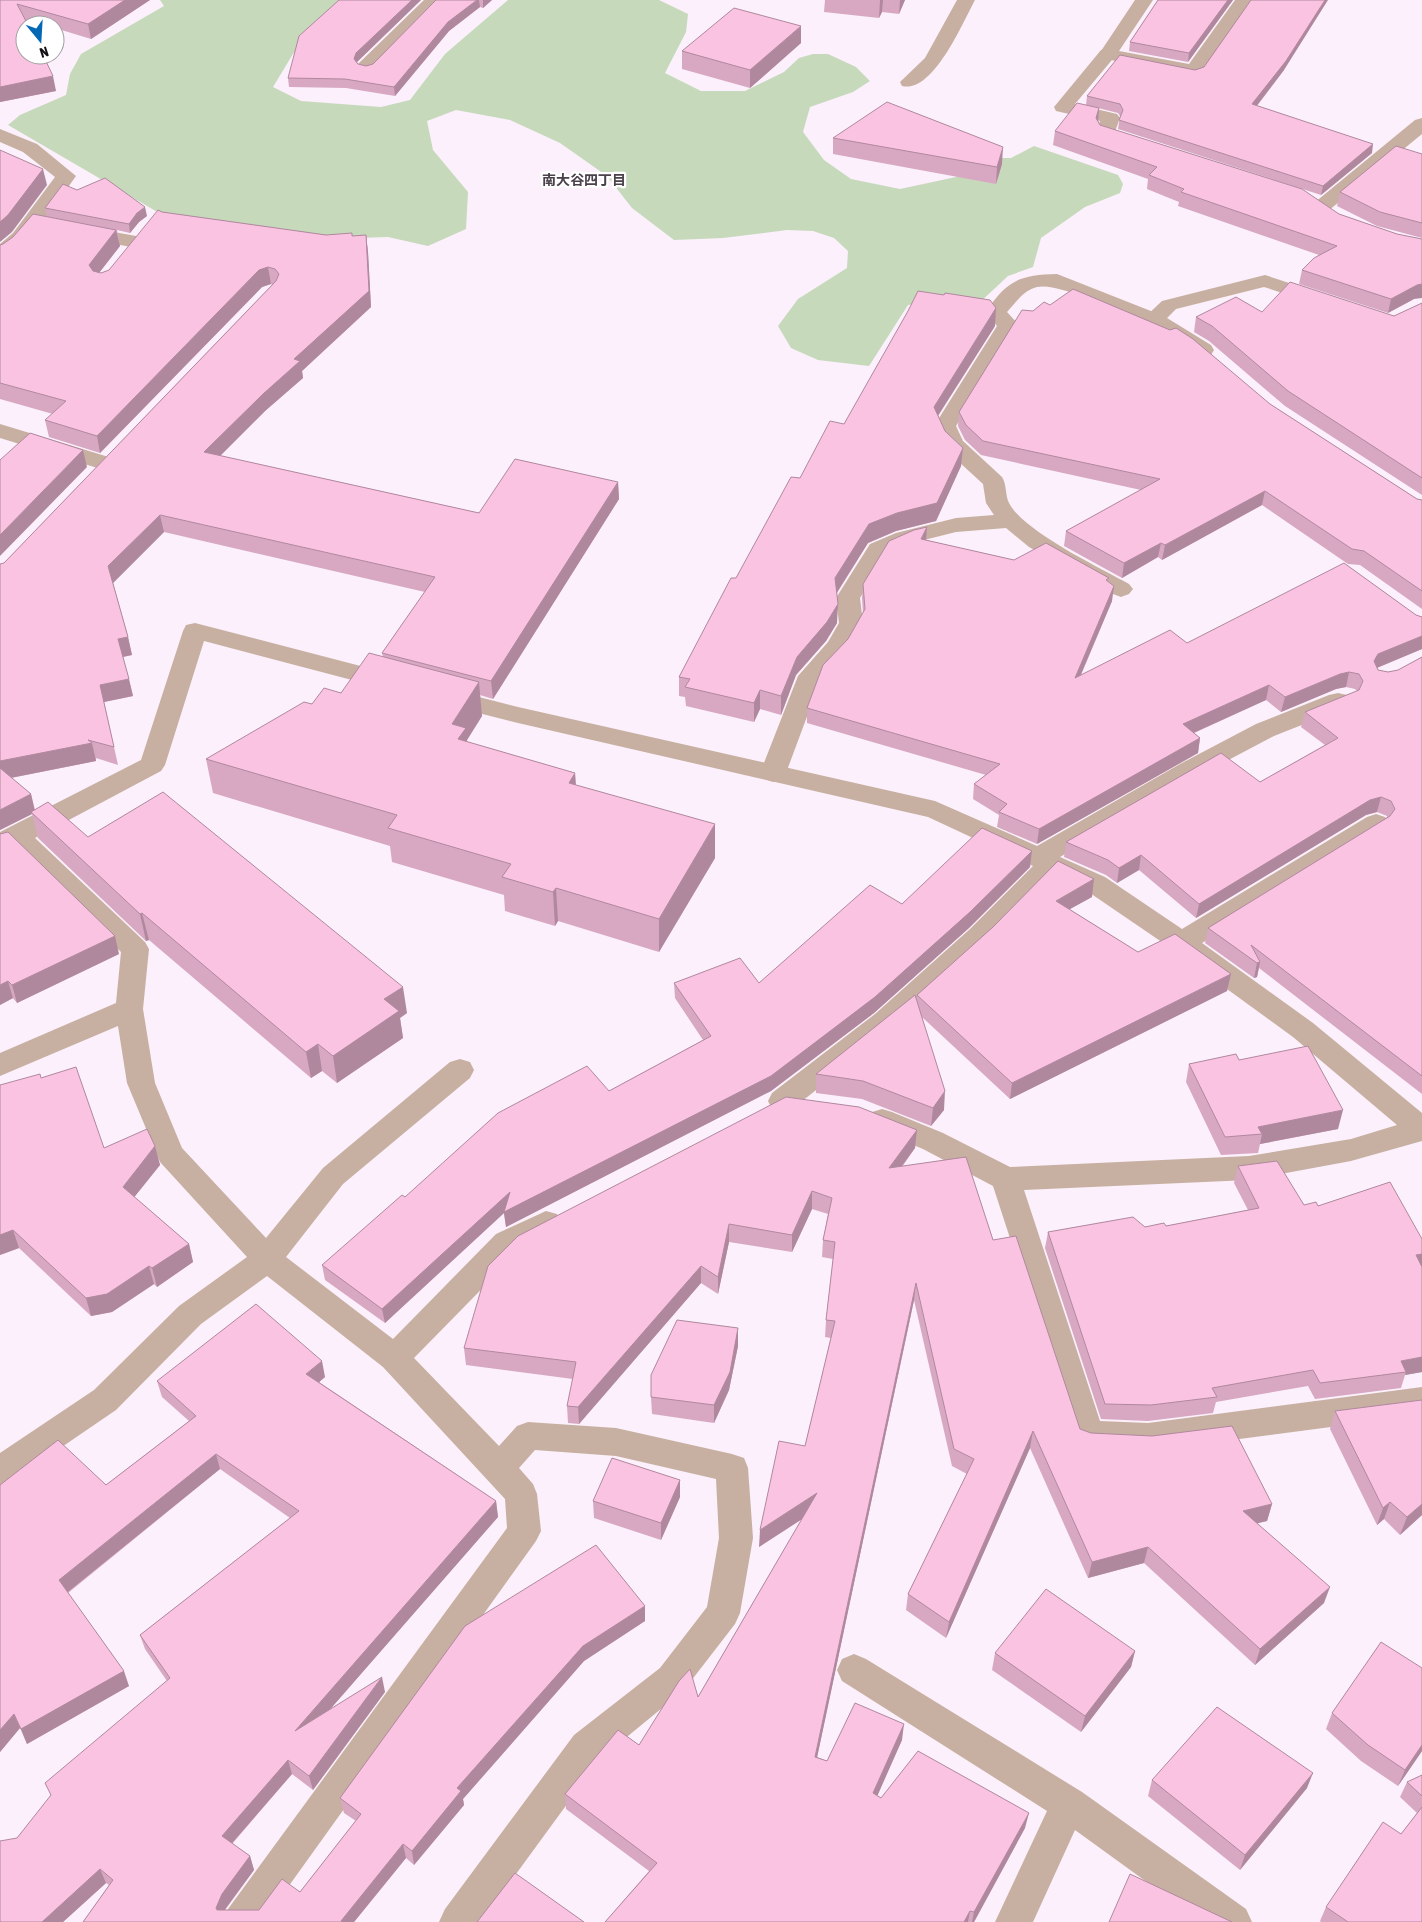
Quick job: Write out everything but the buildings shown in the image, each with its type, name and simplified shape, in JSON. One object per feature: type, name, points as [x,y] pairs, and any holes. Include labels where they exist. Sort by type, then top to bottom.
[{"type":"street","points":[[366,67],[434,0]]},
{"type":"street","points":[[909,82],[933,61],[966,0]]},
{"type":"street","points":[[1116,136],[1110,118],[1063,107],[1108,54],[1144,0]]},
{"type":"street","points":[[1108,54],[1194,71],[1244,0]]},
{"type":"street","points":[[1321,207],[1422,124]]},
{"type":"street","points":[[0,135],[30,148],[66,176],[48,225]]},
{"type":"street","points":[[0,255],[20,237],[48,225],[136,242]]},
{"type":"street","points":[[1121,590],[1037,542],[1011,521],[997,502],[994,482],[953,444],[945,426],[1008,325],[996,312],[1016,289],[1032,281],[1058,280],[1154,319],[1200,347],[1220,365]]},
{"type":"street","points":[[1154,319],[1169,304],[1265,282],[1337,305]]},
{"type":"street","points":[[0,432],[104,463]]},
{"type":"street","points":[[773,773],[810,676],[837,647],[851,623],[848,598],[878,549],[904,538],[956,525],[1011,521]]},
{"type":"street","points":[[241,1922],[524,1531],[521,1494],[499,1468],[394,1358],[268,1259],[170,1154],[141,1083],[129,1009],[135,949],[8,839],[152,766],[195,631],[518,715],[935,810],[1096,884],[1182,942],[1303,1030],[1422,1129]]},
{"type":"street","points":[[756,1115],[782,1101],[892,1014],[980,936],[1044,861],[1189,770],[1265,730],[1346,697]]},
{"type":"street","points":[[1182,942],[1376,823]]},
{"type":"street","points":[[0,1065],[129,1009]]},
{"type":"street","points":[[0,1471],[105,1400],[190,1315],[268,1259],[333,1176],[460,1070]]},
{"type":"street","points":[[782,1101],[817,1106]]},
{"type":"street","points":[[852,1110],[933,1141],[1006,1179],[1249,1168],[1352,1150],[1422,1129]]},
{"type":"street","points":[[1006,1179],[1088,1434],[1148,1437],[1422,1401]]},
{"type":"street","points":[[394,1358],[507,1243],[569,1211]]},
{"type":"street","points":[[458,1922],[587,1747],[672,1679],[723,1613],[736,1538],[732,1468],[616,1442],[528,1436],[499,1468]]},
{"type":"street","points":[[854,1670],[1068,1804],[1234,1922]]},
{"type":"street","points":[[1014,1922],[1068,1804]]},
{"type":"green space","points":[[160,0],[342,0],[302,39],[273,87],[301,101],[381,107],[410,100],[445,54],[508,0],[659,0],[688,14],[686,32],[665,73],[701,91],[745,91],[784,72],[799,58],[813,54],[828,54],[856,67],[870,81],[853,92],[810,107],[803,132],[824,160],[851,179],[900,189],[956,177],[981,158],[1011,158],[1034,146],[1118,175],[1123,184],[1120,193],[1085,207],[1041,238],[1033,267],[1008,276],[977,305],[941,300],[908,305],[869,366],[818,360],[791,348],[778,326],[798,299],[847,268],[848,251],[834,238],[813,231],[787,230],[723,238],[674,240],[632,208],[607,176],[560,143],[510,120],[456,110],[427,121],[433,150],[468,192],[466,229],[428,246],[388,237],[297,240],[166,217],[8,125],[20,115],[66,95],[70,74],[81,54],[164,6]]},
{"type":"district","name":"南大谷四丁目","points":[[584,180]]}]
